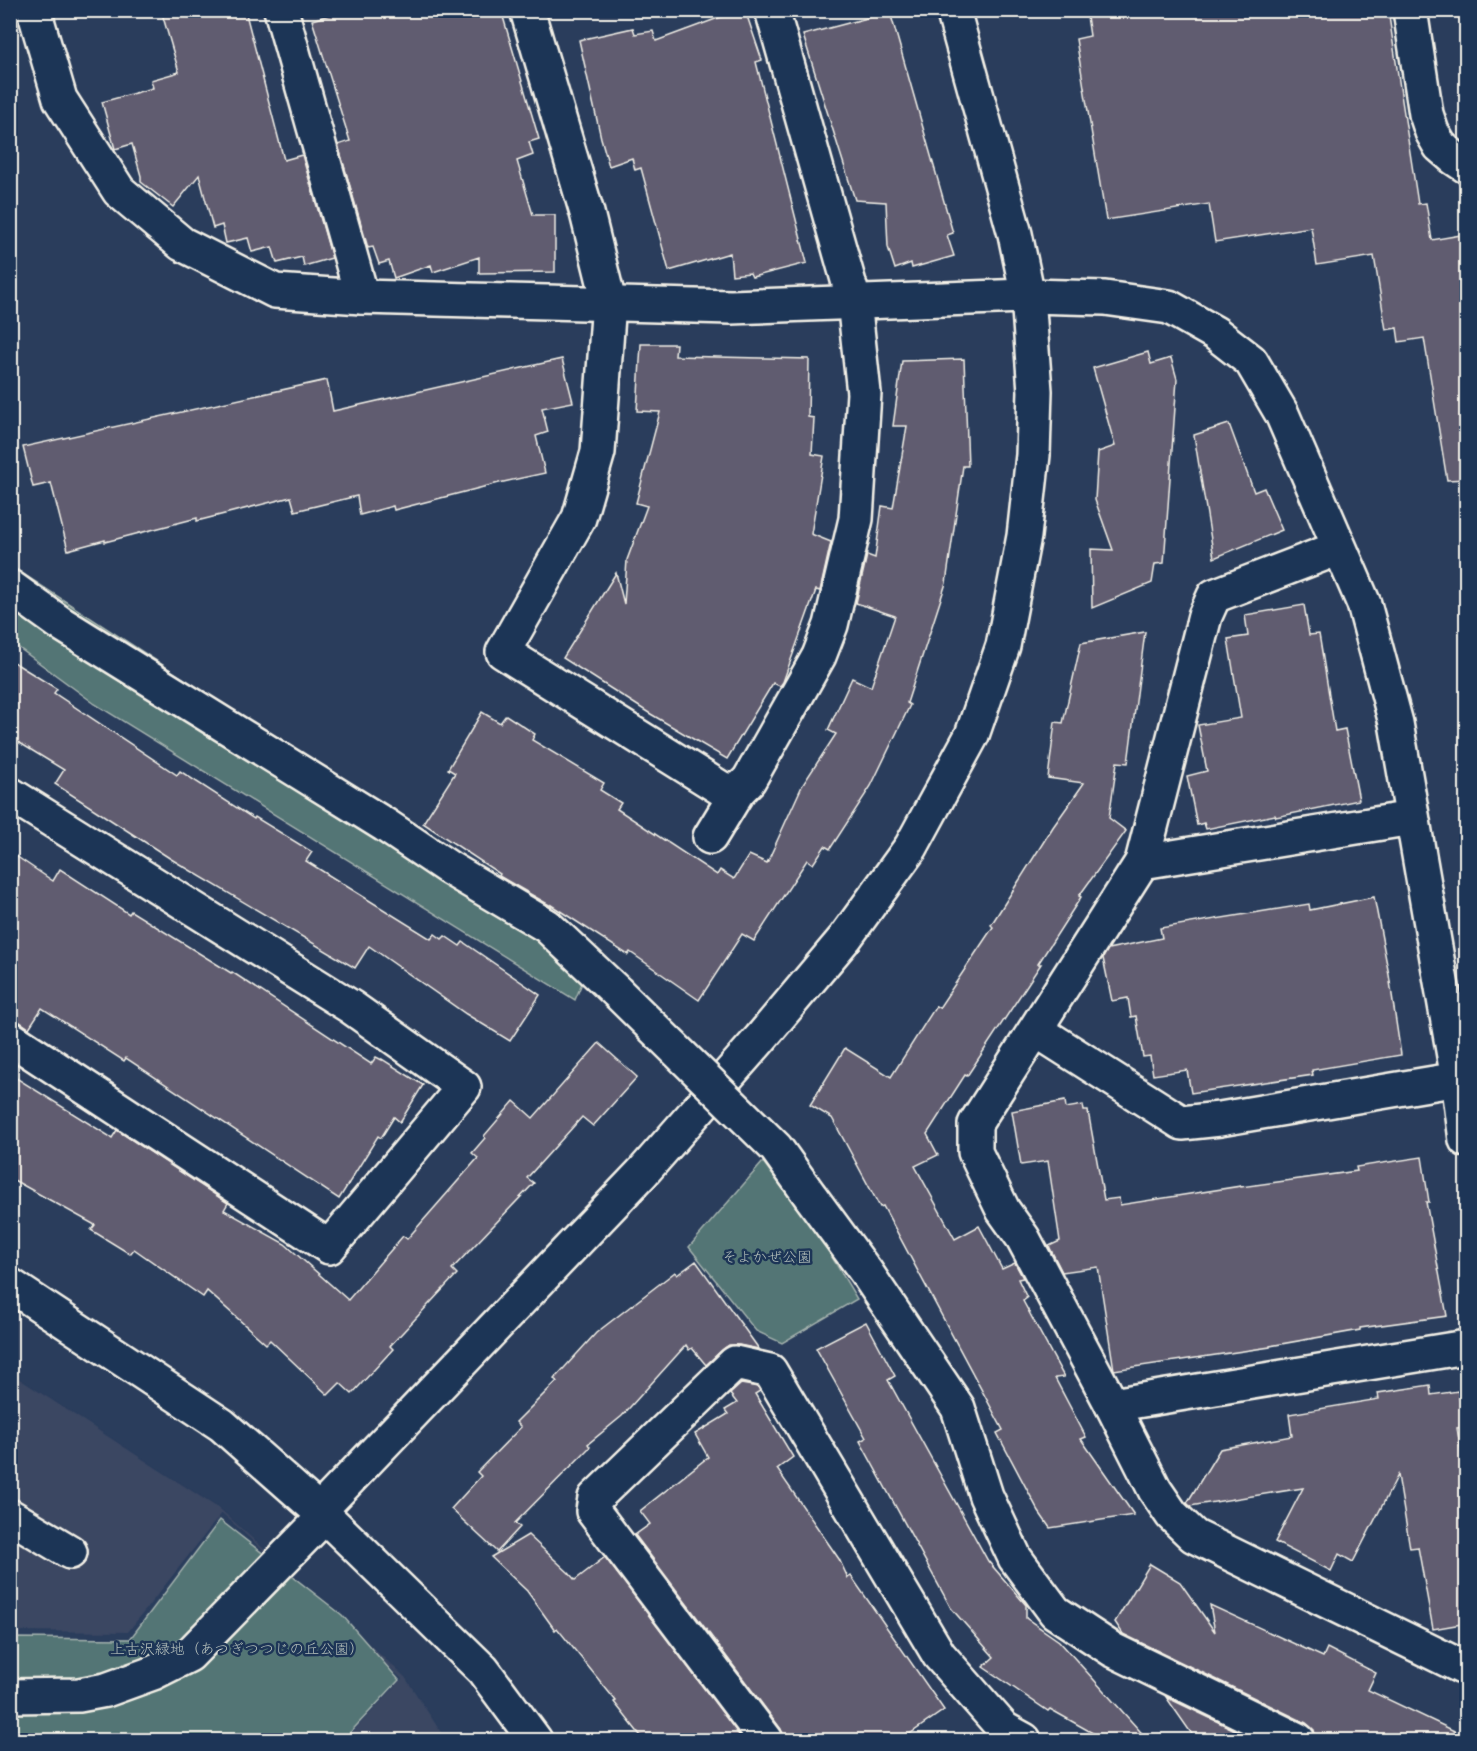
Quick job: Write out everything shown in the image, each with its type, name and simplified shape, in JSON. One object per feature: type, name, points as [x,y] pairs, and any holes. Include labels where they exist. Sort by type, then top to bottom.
[{"type":"street","points":[[34,10],[60,99],[119,191],[182,244],[275,291],[362,297],[731,307],[1028,296],[1105,298],[1169,307],[1215,333],[1251,361],[1282,414],[1364,604],[1396,723],[1467,1140]]},
{"type":"street","points":[[281,10],[362,297]]},
{"type":"street","points":[[527,10],[587,213],[609,302],[598,452],[579,518],[502,652],[722,789],[738,791]]},
{"type":"street","points":[[710,837],[738,791],[749,780],[819,656],[831,625],[856,519],[864,393],[854,301],[772,10]]},
{"type":"street","points":[[10,1696],[79,1695],[106,1690],[153,1673],[189,1655],[642,1173],[750,1051],[845,938],[911,847],[972,735],[1003,646],[1024,536],[1033,455],[1035,391],[1028,296],[1016,234],[953,10]]},
{"type":"street","points":[[1410,10],[1426,114],[1432,132],[1440,146],[1467,166]]},
{"type":"street","points":[[1339,548],[1214,596],[1205,616],[1142,862],[975,1124],[975,1152],[1003,1210],[1023,1238],[1155,1490],[1172,1515],[1194,1536],[1467,1669]]},
{"type":"street","points":[[10,587],[60,623],[385,825],[449,868],[547,926],[776,1148],[866,1272],[958,1408],[986,1496],[1010,1547],[1055,1612],[1113,1650],[1298,1740]]},
{"type":"street","points":[[10,794],[351,1007],[464,1087],[329,1246],[10,1038]]},
{"type":"street","points":[[1142,862],[1412,818]]},
{"type":"street","points":[[1036,1030],[1182,1123],[1220,1119],[1458,1079]]},
{"type":"street","points":[[10,1285],[222,1425],[322,1514],[483,1670],[535,1740]]},
{"type":"street","points":[[1112,1405],[1467,1347]]},
{"type":"street","points":[[766,1740],[593,1511],[595,1498],[735,1363],[770,1371],[939,1655],[1004,1729],[1024,1740]]},
{"type":"street","points":[[10,1516],[69,1552]]},
{"type":"shaded area","points":[[10,1373],[221,1510],[405,1677],[446,1740],[345,1740],[402,1679],[222,1513],[128,1632],[11,1631]]},
{"type":"green space","points":[[11,566],[379,806],[537,931],[582,983],[575,1000],[95,704],[11,642]]},
{"type":"green space","name":"そよかぜ公園","points":[[763,1162],[823,1242],[857,1299],[782,1343],[756,1331],[689,1247]]},
{"type":"green space","name":"上古沢緑地（あつぎつつじの丘公園）","points":[[220,1520],[342,1615],[399,1680],[343,1740],[11,1740],[11,1638],[130,1639]]},
{"type":"building","points":[[161,10],[245,10],[284,160],[302,155],[332,258],[304,266],[302,257],[277,263],[272,247],[252,252],[248,238],[226,243],[222,225],[213,228],[199,175],[173,207],[141,182],[132,144],[115,149],[102,102],[153,88],[151,80],[179,72]]},
{"type":"building","points":[[346,10],[501,10],[539,139],[529,142],[533,155],[517,161],[533,215],[555,215],[555,272],[479,273],[479,257],[433,272],[431,265],[394,278],[389,261],[379,264],[373,247],[368,248],[338,145],[350,141],[312,20]]},
{"type":"building","points":[[745,10],[762,60],[756,62],[807,263],[752,277],[750,273],[732,275],[730,253],[669,271],[641,168],[635,170],[632,158],[609,166],[579,40],[633,28],[635,34],[653,31],[656,41]]},
{"type":"building","points":[[1086,10],[1388,10],[1418,204],[1426,203],[1432,240],[1467,234],[1467,479],[1447,480],[1424,338],[1399,342],[1397,328],[1386,330],[1374,256],[1317,265],[1311,227],[1215,242],[1209,204],[1106,220],[1076,39],[1090,36]]},
{"type":"building","points":[[890,12],[953,233],[947,235],[954,256],[912,268],[911,263],[895,269],[888,247],[886,202],[855,200],[803,35]]},
{"type":"building","points":[[641,344],[676,344],[675,356],[809,359],[808,417],[814,418],[812,454],[824,456],[811,534],[831,542],[820,591],[816,590],[783,682],[780,686],[773,683],[727,759],[563,658],[616,573],[624,604],[627,560],[647,506],[636,503],[660,412],[637,411]]},
{"type":"building","points":[[1148,352],[1151,364],[1171,358],[1177,379],[1164,563],[1155,564],[1152,583],[1092,608],[1091,549],[1113,550],[1095,500],[1098,452],[1115,446],[1093,368]]},
{"type":"building","points":[[562,359],[573,402],[542,408],[548,432],[536,436],[545,473],[394,510],[393,506],[360,515],[357,496],[295,511],[291,497],[68,550],[51,483],[33,487],[23,447],[327,380],[333,411]]},
{"type":"building","points":[[964,359],[968,466],[963,466],[946,583],[907,703],[910,705],[871,786],[830,849],[825,846],[813,864],[807,860],[754,941],[742,934],[699,1000],[630,952],[628,955],[551,905],[499,876],[500,874],[423,823],[455,773],[448,769],[482,712],[500,723],[506,715],[535,734],[532,740],[604,783],[600,790],[621,803],[617,809],[717,875],[720,870],[734,879],[749,855],[767,863],[802,786],[836,734],[828,730],[852,678],[871,687],[895,616],[856,603],[867,555],[875,558],[882,506],[893,508],[907,426],[893,426],[902,361]]},
{"type":"building","points":[[1229,424],[1254,492],[1264,488],[1282,530],[1214,558],[1194,435]]},
{"type":"building","points":[[1304,605],[1309,635],[1319,634],[1335,731],[1345,729],[1359,800],[1206,829],[1204,823],[1197,825],[1187,776],[1207,771],[1198,725],[1241,718],[1228,639],[1248,636],[1245,615]]},
{"type":"building","points":[[1145,632],[1128,763],[1117,762],[1109,818],[1126,831],[1079,896],[1081,897],[1038,964],[1041,964],[927,1134],[938,1155],[915,1166],[955,1239],[979,1226],[1002,1269],[1015,1263],[1023,1278],[1018,1279],[1027,1298],[1023,1301],[1064,1377],[1055,1378],[1086,1437],[1081,1439],[1134,1515],[1050,1528],[1039,1512],[997,1433],[1003,1430],[883,1206],[880,1207],[832,1118],[810,1105],[845,1048],[891,1077],[936,1006],[939,1008],[993,927],[991,925],[1053,827],[1084,783],[1048,778],[1055,722],[1063,723],[1081,643]]},
{"type":"building","points":[[10,660],[57,689],[54,693],[177,775],[180,771],[254,819],[255,817],[312,852],[306,861],[431,939],[435,934],[442,939],[445,936],[460,946],[463,942],[540,995],[510,1041],[466,1014],[369,946],[355,968],[171,859],[55,784],[64,770],[10,737]]},
{"type":"building","points":[[10,852],[53,881],[60,869],[129,914],[131,911],[232,972],[371,1064],[376,1057],[382,1059],[423,1085],[400,1122],[394,1117],[381,1138],[378,1136],[339,1199],[126,1058],[124,1061],[42,1008],[29,1028],[10,1019]]},
{"type":"building","points":[[1374,897],[1401,1055],[1312,1070],[1313,1075],[1191,1093],[1187,1070],[1153,1075],[1150,1056],[1143,1057],[1136,1016],[1131,1017],[1128,998],[1112,1001],[1103,958],[1108,949],[1162,938],[1160,928],[1309,904],[1310,910]]},
{"type":"building","points":[[599,1043],[637,1077],[593,1126],[582,1117],[527,1178],[534,1183],[452,1269],[457,1274],[390,1346],[393,1349],[352,1394],[340,1383],[328,1395],[270,1340],[266,1344],[207,1291],[203,1297],[134,1249],[130,1254],[91,1230],[95,1225],[10,1178],[10,1074],[112,1138],[117,1130],[228,1203],[224,1210],[285,1244],[348,1300],[403,1236],[407,1239],[478,1158],[472,1153],[514,1101],[533,1118]]},
{"type":"building","points":[[1065,1101],[1066,1108],[1083,1105],[1084,1111],[1088,1111],[1104,1200],[1119,1198],[1120,1205],[1357,1171],[1356,1167],[1422,1157],[1429,1202],[1426,1202],[1447,1316],[1360,1328],[1360,1330],[1270,1347],[1114,1370],[1098,1267],[1062,1272],[1049,1246],[1060,1241],[1048,1161],[1021,1165],[1012,1111]]},
{"type":"building","points":[[696,1261],[759,1349],[729,1345],[706,1365],[692,1348],[689,1350],[686,1345],[622,1416],[588,1444],[590,1447],[515,1523],[520,1527],[497,1552],[451,1509],[481,1476],[477,1472],[521,1427],[516,1422],[557,1381],[554,1379],[596,1333],[675,1272],[677,1275]]},
{"type":"building","points":[[866,1322],[895,1376],[888,1380],[988,1561],[1026,1605],[1026,1618],[1059,1641],[1148,1740],[1105,1740],[1050,1709],[1048,1711],[983,1667],[994,1657],[951,1608],[860,1441],[866,1438],[816,1348]]},
{"type":"building","points":[[741,1384],[758,1387],[760,1391],[755,1394],[793,1457],[777,1469],[839,1559],[848,1578],[851,1576],[944,1710],[901,1740],[784,1740],[781,1729],[635,1535],[650,1524],[640,1511],[708,1457],[695,1434],[728,1414],[725,1410],[737,1403],[730,1394]]},
{"type":"building","points":[[1430,1385],[1431,1395],[1458,1391],[1464,1427],[1457,1428],[1467,1486],[1467,1623],[1433,1629],[1418,1547],[1410,1548],[1398,1475],[1353,1562],[1339,1554],[1331,1571],[1275,1542],[1303,1488],[1190,1506],[1187,1503],[1220,1449],[1292,1436],[1289,1414],[1379,1399],[1378,1393]]},
{"type":"building","points":[[528,1535],[575,1580],[605,1557],[743,1740],[644,1740],[614,1702],[616,1701],[557,1628],[555,1630],[527,1591],[491,1557]]},
{"type":"building","points":[[1150,1564],[1180,1582],[1215,1632],[1210,1605],[1323,1657],[1327,1648],[1376,1673],[1368,1690],[1467,1737],[1467,1740],[1316,1740],[1314,1730],[1306,1723],[1123,1634],[1115,1622]]},
{"type":"building","points":[[1166,1697],[1256,1740],[1196,1740]]}]
